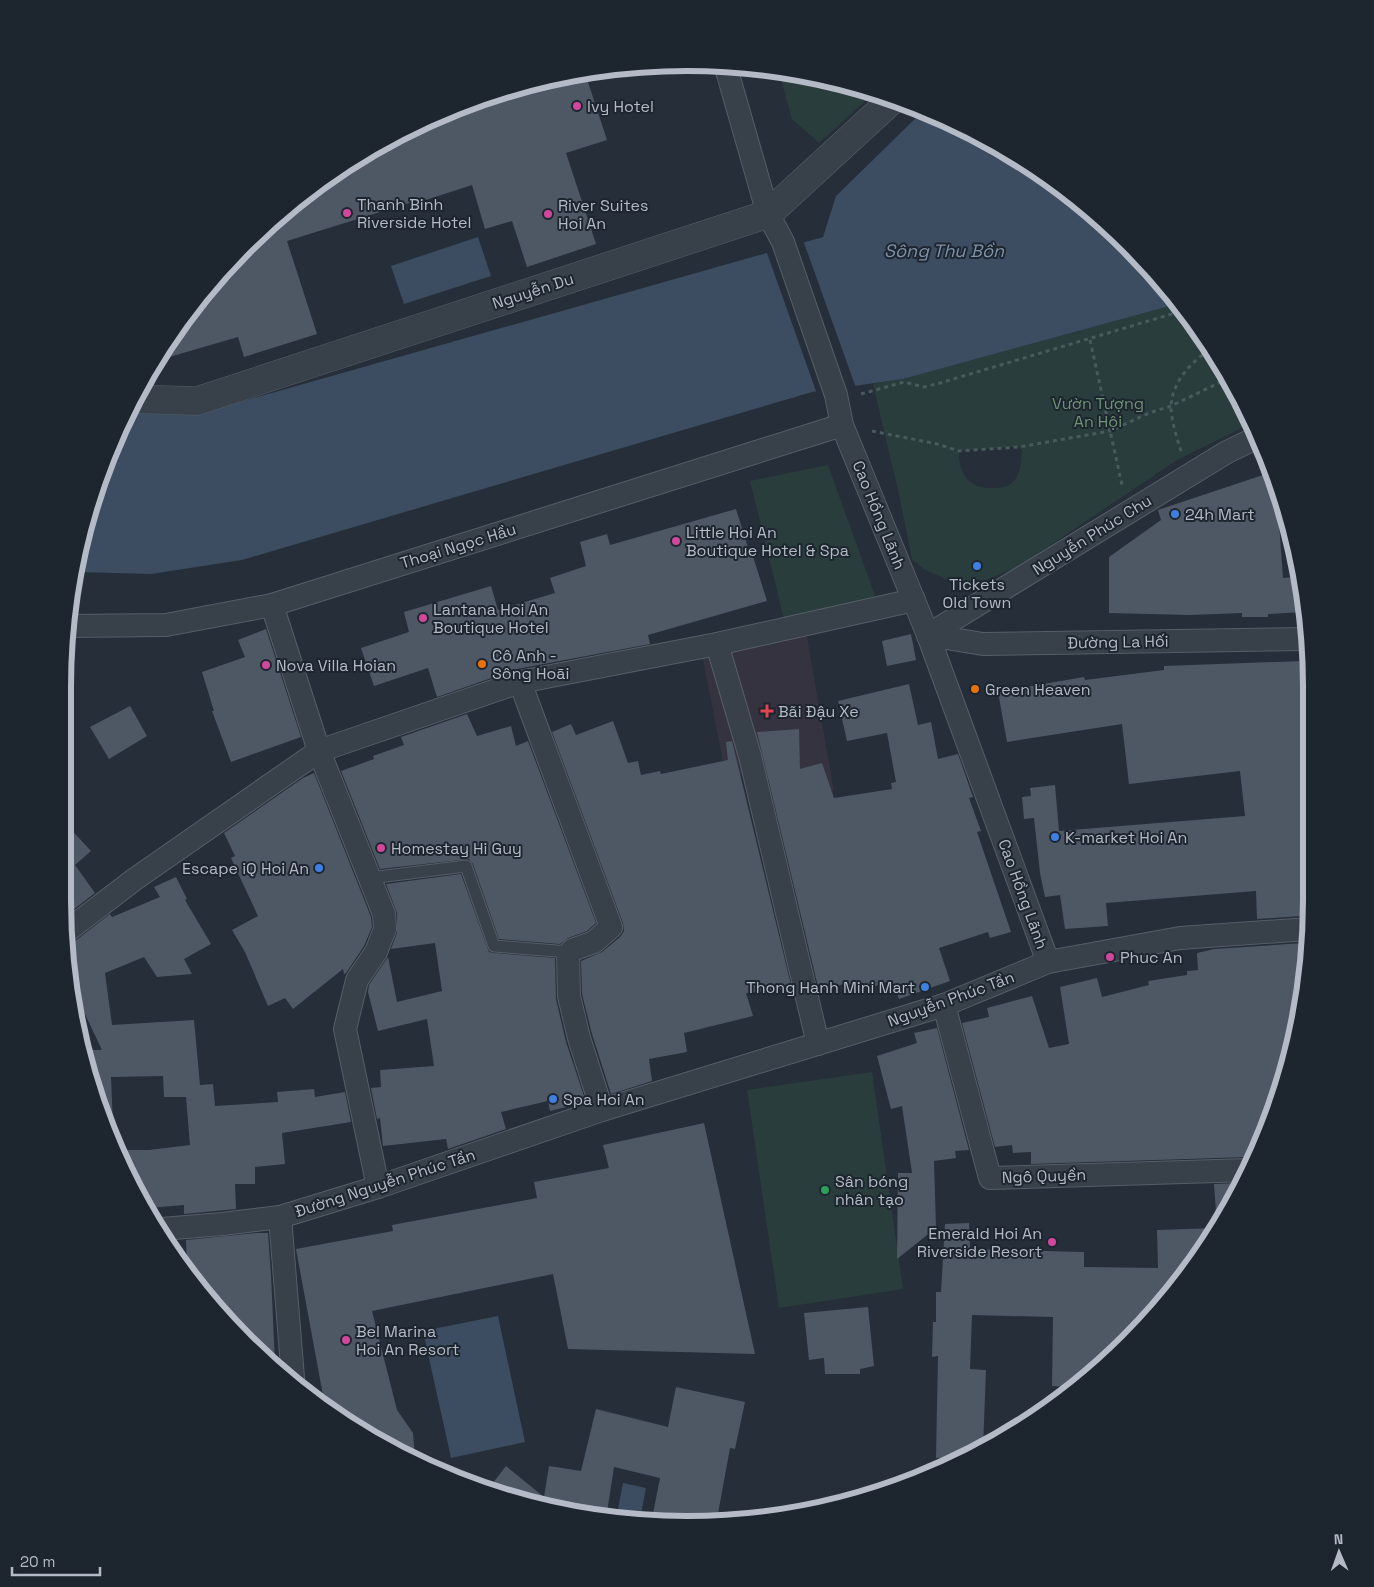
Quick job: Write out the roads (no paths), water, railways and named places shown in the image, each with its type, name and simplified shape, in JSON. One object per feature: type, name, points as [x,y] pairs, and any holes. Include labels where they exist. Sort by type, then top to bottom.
[{"type":"street","name":"Cao Hồng Lãnh","points":[[728,73],[768,214],[783,242],[836,398],[842,425],[928,635],[1048,962]]},
{"type":"street","name":"Nguyễn Du","points":[[143,400],[197,401],[768,214],[887,105]]},
{"type":"street","name":"Thoại Ngọc Hầu","points":[[75,626],[166,625],[272,604],[842,425]]},
{"type":"street","name":"Nguyễn Phúc Chu","points":[[928,635],[1226,452],[1251,440]]},
{"type":"street","points":[[72,925],[319,750],[520,682],[717,644],[914,600]]},
{"type":"street","points":[[272,604],[319,750],[384,914],[384,929],[376,952],[357,980],[345,1029],[378,1187]]},
{"type":"street","name":"Đường La Hối","points":[[928,635],[983,644],[1300,639]]},
{"type":"street","points":[[717,644],[750,756],[818,1044]]},
{"type":"street","points":[[520,682],[611,927],[594,942],[569,952],[569,996],[579,1038],[602,1110]]},
{"type":"street","name":"Nguyễn Phúc Tần","points":[[602,1110],[944,1005],[1048,962],[1180,938],[1302,930]]},
{"type":"street","name":"Ngô Quyền","points":[[944,1005],[990,1178],[1240,1170]]},
{"type":"street","name":"Đường Nguyễn Phúc Tần","points":[[167,1229],[280,1217],[378,1187],[602,1110]]},
{"type":"street","points":[[280,1217],[293,1373]]},
{"type":"lane","points":[[370,878],[466,866],[494,946],[569,952]]},
{"type":"water","name":"Sông Thu Bồn","points":[[918,116],[995,154],[1062,198],[1122,252],[1171,306],[903,379],[812,392],[242,560],[151,574],[82,572],[92,528],[104,489],[118,451],[137,411],[201,413],[823,237],[836,196]]},
{"type":"water","points":[[478,237],[491,276],[404,304],[391,266]]},
{"type":"water","points":[[498,1316],[525,1442],[451,1458],[423,1331]]},
{"type":"water","points":[[623,1483],[646,1488],[641,1513],[618,1511]]},
{"type":"place","name":"Ivy Hotel","points":[[577,106]]},
{"type":"place","name":"Thanh Binh Riverside Hotel","points":[[347,213]]},
{"type":"place","name":"River Suites Hoi An","points":[[548,214]]},
{"type":"place","name":"24h Mart","points":[[1175,514]]},
{"type":"place","name":"Little Hoi An Boutique Hotel & Spa","points":[[676,541]]},
{"type":"place","name":"Tickets Old Town","points":[[977,566]]},
{"type":"place","name":"Lantana Hoi An Boutique Hotel","points":[[423,618]]},
{"type":"place","name":"Cô Anh - Sông Hoāi","points":[[482,664]]},
{"type":"place","name":"Nova Villa Hoian","points":[[266,665]]},
{"type":"place","name":"Green Heaven","points":[[975,689]]},
{"type":"place","name":"Bãi Đậu Xe","points":[[767,711]]},
{"type":"place","name":"K-market Hoi An","points":[[1055,837]]},
{"type":"place","name":"Homestay Hi Guy","points":[[381,848]]},
{"type":"place","name":"Escape iQ Hoi An","points":[[319,868]]},
{"type":"place","name":"Phuc An","points":[[1110,957]]},
{"type":"place","name":"Thong Hanh Mini Mart","points":[[925,987]]},
{"type":"place","name":"Spa Hoi An","points":[[553,1099]]},
{"type":"place","name":"Sân bóng nhân tạo","points":[[825,1190]]},
{"type":"place","name":"Emerald Hoi An Riverside Resort","points":[[1052,1242]]},
{"type":"place","name":"Bel Marina Hoi An Resort","points":[[346,1340]]},
{"type":"park label","name":"Vườn Tượng An Hội","points":[[1098,412]]}]
